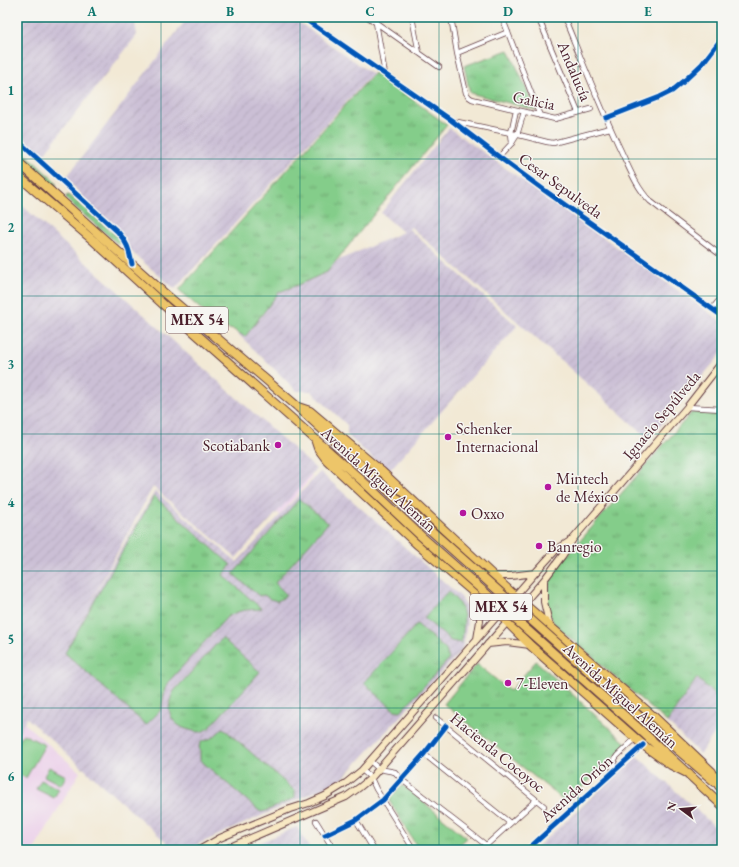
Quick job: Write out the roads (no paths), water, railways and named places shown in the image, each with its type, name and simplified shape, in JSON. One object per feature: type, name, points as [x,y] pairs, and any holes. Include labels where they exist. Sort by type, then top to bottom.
[{"type":"highway","name":"Avenida Miguel Alemán","points":[[17,162],[132,264],[298,407],[433,532],[721,787]]},
{"type":"highway","name":"Avenida Miguel Alemán","points":[[17,175],[94,241],[176,316],[368,486],[421,536],[636,726],[722,805]]},
{"type":"highway","points":[[298,407],[310,411],[380,471],[515,596],[653,716],[712,772],[721,787]]},
{"type":"highway","points":[[315,439],[318,448],[334,468],[418,545],[499,614],[531,646],[643,745],[671,765],[689,774]]},
{"type":"highway","points":[[468,587],[474,587],[480,583],[486,569]]},
{"type":"highway","points":[[525,639],[525,634],[528,628],[536,621],[543,620]]},
{"type":"main road","name":"Ignacio Sepúlveda","points":[[223,850],[346,796],[371,778],[544,580],[573,540],[687,407],[722,362]]},
{"type":"main road","name":"Ignacio Sepúlveda","points":[[199,850],[234,832],[325,796],[346,783],[362,770],[556,550],[573,540]]},
{"type":"main road","points":[[494,576],[535,574]]},
{"type":"main road","points":[[544,580],[544,602],[550,627]]},
{"type":"main road","points":[[477,639],[480,621],[480,598]]},
{"type":"main road","points":[[488,644],[507,642],[531,646]]},
{"type":"street","name":"Cesar Sepulveda","points":[[302,17],[451,120],[499,157],[722,316]]},
{"type":"street","points":[[368,17],[439,66]]},
{"type":"street","points":[[375,17],[385,74]]},
{"type":"street","points":[[412,17],[419,53]]},
{"type":"street","points":[[451,17],[457,52],[508,32]]},
{"type":"street","points":[[502,17],[540,116]]},
{"type":"street","name":"Andalucía","points":[[538,17],[578,112]]},
{"type":"street","points":[[564,17],[610,128],[644,195],[722,256]]},
{"type":"street","points":[[606,118],[672,91],[702,64],[722,38]]},
{"type":"street","name":"Galicia","points":[[457,52],[466,93],[469,98],[555,119],[591,109]]},
{"type":"street","points":[[512,143],[511,133],[516,110]]},
{"type":"street","points":[[499,157],[517,135],[524,112]]},
{"type":"street","points":[[451,120],[553,143],[610,128]]},
{"type":"street","points":[[17,140],[124,238],[128,245],[132,264]]},
{"type":"street","points":[[712,309],[722,297]]},
{"type":"street","points":[[687,407],[722,409]]},
{"type":"street","name":"Hacienda Cocoyoc","points":[[436,718],[544,806]]},
{"type":"street","points":[[325,835],[356,820],[383,800],[402,780],[446,726]]},
{"type":"street","name":"Avenida Orión","points":[[612,772],[617,756],[636,738]]},
{"type":"street","name":"Avenida Orión","points":[[527,850],[643,745]]},
{"type":"street","points":[[424,754],[510,823]]},
{"type":"street","points":[[370,761],[379,769],[395,772],[402,780],[486,845]]},
{"type":"street","points":[[362,770],[371,778],[414,850]]},
{"type":"street","points":[[481,850],[536,800]]},
{"type":"street","points":[[356,820],[374,850]]},
{"type":"street","points":[[316,821],[334,850]]},
{"type":"waterway","points":[[143,17],[144,21]]},
{"type":"place","name":"Schenker Internacional","points":[[448,437]]},
{"type":"place","name":"Scotiabank","points":[[278,445]]},
{"type":"place","name":"Mintech de México","points":[[548,487]]},
{"type":"place","name":"Oxxo","points":[[463,513]]},
{"type":"place","name":"Banregio","points":[[539,546]]},
{"type":"place","name":"7-Eleven","points":[[508,683]]}]
